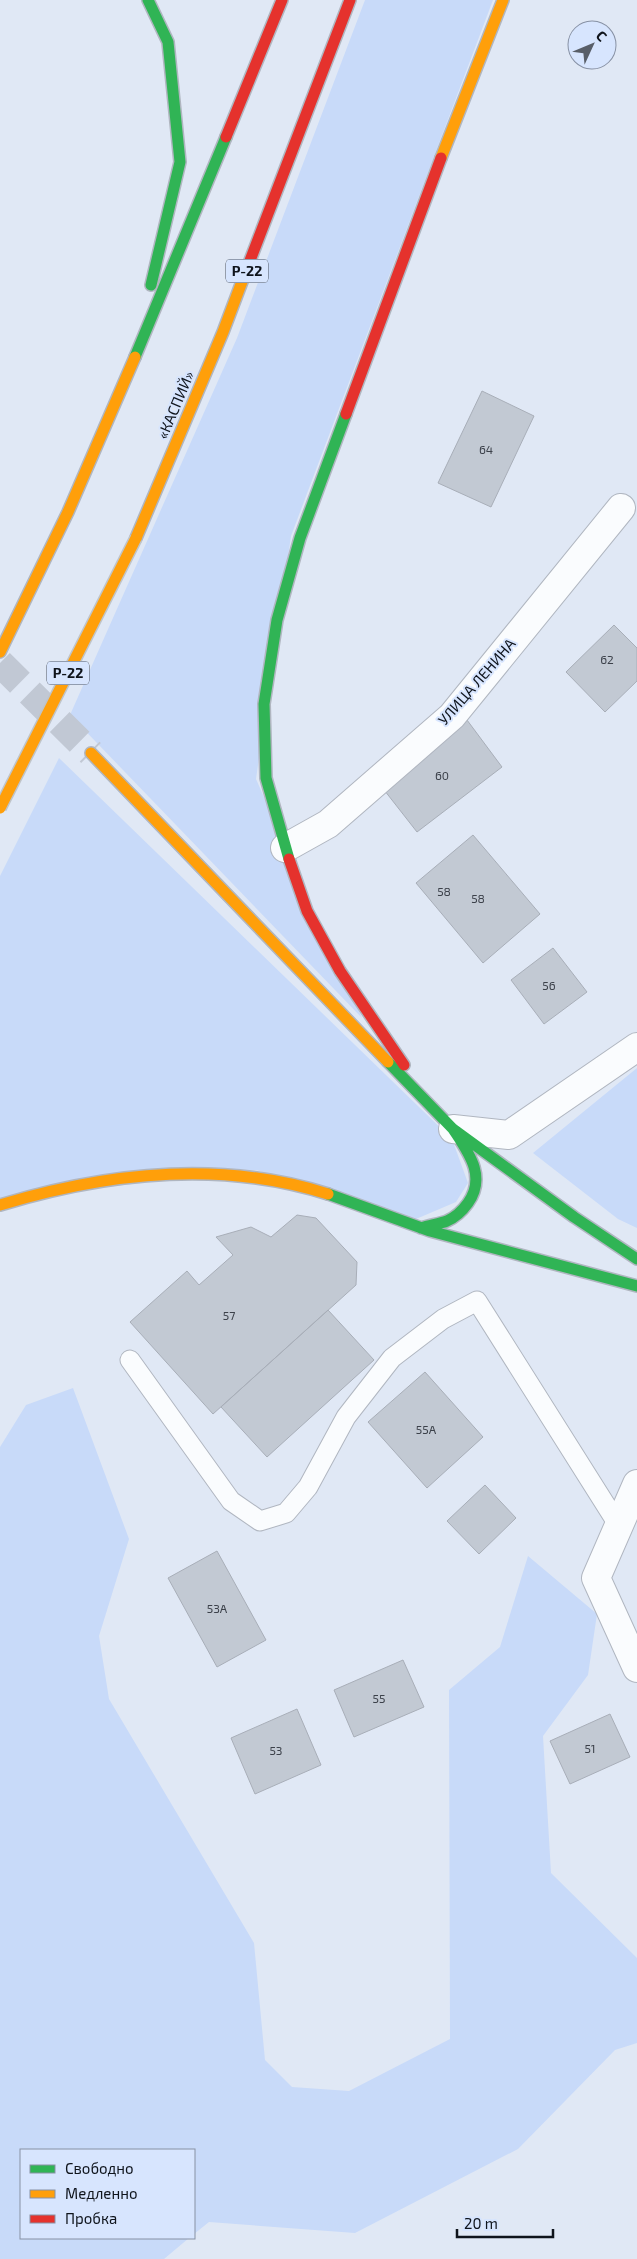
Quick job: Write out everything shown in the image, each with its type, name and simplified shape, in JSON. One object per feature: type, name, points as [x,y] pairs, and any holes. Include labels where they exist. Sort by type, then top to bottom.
[{"type":"main road","points":[[131,367],[180,162],[168,42],[148,0]]},
{"type":"main road","points":[[0,652],[68,512],[131,367],[282,0]]},
{"type":"main road","name":"«КАСПИЙ»","points":[[0,808],[136,538],[224,332],[350,0]]},
{"type":"main road","points":[[420,1228],[449,1220],[469,1205],[476,1190],[477,1175],[471,1156],[453,1129],[384,1038],[340,971],[307,910],[285,848],[266,778],[264,704],[277,620],[304,529],[445,148],[503,0]]},
{"type":"main road","points":[[91,752],[453,1129],[574,1217],[637,1259]]},
{"type":"main road","points":[[0,1205],[64,1188],[118,1179],[174,1175],[220,1175],[308,1189],[350,1200],[420,1228],[637,1286]]},
{"type":"street","name":"УЛИЦА ЛЕНИНА","points":[[285,848],[328,824],[452,716],[620,508]]},
{"type":"street","points":[[453,1129],[509,1134],[637,1047]]},
{"type":"street","points":[[637,1484],[596,1578],[637,1668]]},
{"type":"lane","points":[[130,1360],[231,1501],[260,1520],[286,1513],[308,1487],[346,1417],[392,1358],[443,1319],[477,1301],[619,1526]]},
{"type":"shaded area","points":[[365,0],[493,0],[291,536],[256,779],[362,1018],[70,715],[237,338]]},
{"type":"shaded area","points":[[59,758],[452,1139],[468,1183],[456,1202],[416,1219],[256,1170],[0,1199],[0,876]]},
{"type":"shaded area","points":[[637,1068],[637,1228],[618,1219],[533,1153]]},
{"type":"shaded area","points":[[73,1388],[129,1539],[99,1636],[109,1699],[254,1943],[265,2060],[292,2087],[349,2091],[450,2039],[449,1690],[500,1647],[528,1556],[597,1614],[588,1675],[543,1736],[551,1873],[637,1958],[637,2043],[615,2050],[518,2149],[355,2233],[209,2222],[195,2233],[195,2149],[20,2149],[20,2239],[188,2239],[164,2259],[0,2259],[0,1447],[26,1405]]},
{"type":"building","points":[[482,391],[534,416],[491,507],[438,483]]},
{"type":"building","points":[[614,625],[637,648],[637,681],[605,712],[566,672]]},
{"type":"building","points":[[467,720],[502,767],[417,832],[381,786]]},
{"type":"building","points":[[473,835],[540,914],[483,963],[416,883]]},
{"type":"building","points":[[553,948],[587,992],[544,1024],[511,980]]},
{"type":"building","points":[[297,1215],[316,1218],[357,1262],[356,1285],[213,1414],[130,1322],[187,1271],[199,1285],[233,1255],[216,1237],[251,1227],[271,1237]]},
{"type":"building","points":[[328,1310],[374,1360],[267,1457],[221,1407]]},
{"type":"building","points":[[425,1372],[483,1437],[427,1488],[368,1422]]},
{"type":"building","points":[[485,1485],[516,1518],[479,1554],[447,1521]]},
{"type":"building","points":[[217,1551],[266,1640],[217,1667],[168,1578]]},
{"type":"building","points":[[403,1660],[424,1707],[354,1737],[334,1690]]},
{"type":"building","points":[[297,1709],[321,1765],[255,1794],[231,1738]]},
{"type":"building","points":[[610,1714],[630,1757],[570,1784],[550,1741]]},
{"type":"tunnel","points":[[0,663],[91,753]]},
{"type":"traffic: fast","points":[[148,0],[168,42],[180,162],[151,285]]},
{"type":"traffic: fast","points":[[135,357],[226,137]]},
{"type":"traffic: fast","points":[[289,859],[266,778],[264,704],[277,620],[300,538],[346,414]]},
{"type":"traffic: fast","points":[[388,1062],[453,1129],[574,1217],[637,1259]]},
{"type":"traffic: fast","points":[[421,1228],[447,1221],[459,1213],[466,1206],[473,1193],[476,1183],[473,1164],[453,1129]]},
{"type":"traffic: fast","points":[[328,1194],[430,1231],[637,1286]]},
{"type":"traffic: slow","points":[[441,158],[503,0]]},
{"type":"traffic: slow","points":[[136,538],[223,332],[246,271]]},
{"type":"traffic: slow","points":[[0,652],[68,512],[135,357]]},
{"type":"traffic: slow","points":[[0,808],[136,538]]},
{"type":"traffic: slow","points":[[91,753],[388,1062]]},
{"type":"traffic: slow","points":[[0,1205],[80,1185],[122,1178],[163,1175],[205,1174],[246,1177],[287,1183],[328,1194]]},
{"type":"traffic: jam","points":[[226,137],[282,0]]},
{"type":"traffic: jam","points":[[246,271],[350,0]]},
{"type":"traffic: jam","points":[[346,414],[441,158]]},
{"type":"traffic: jam","points":[[289,859],[307,911],[340,971],[404,1065]]}]
